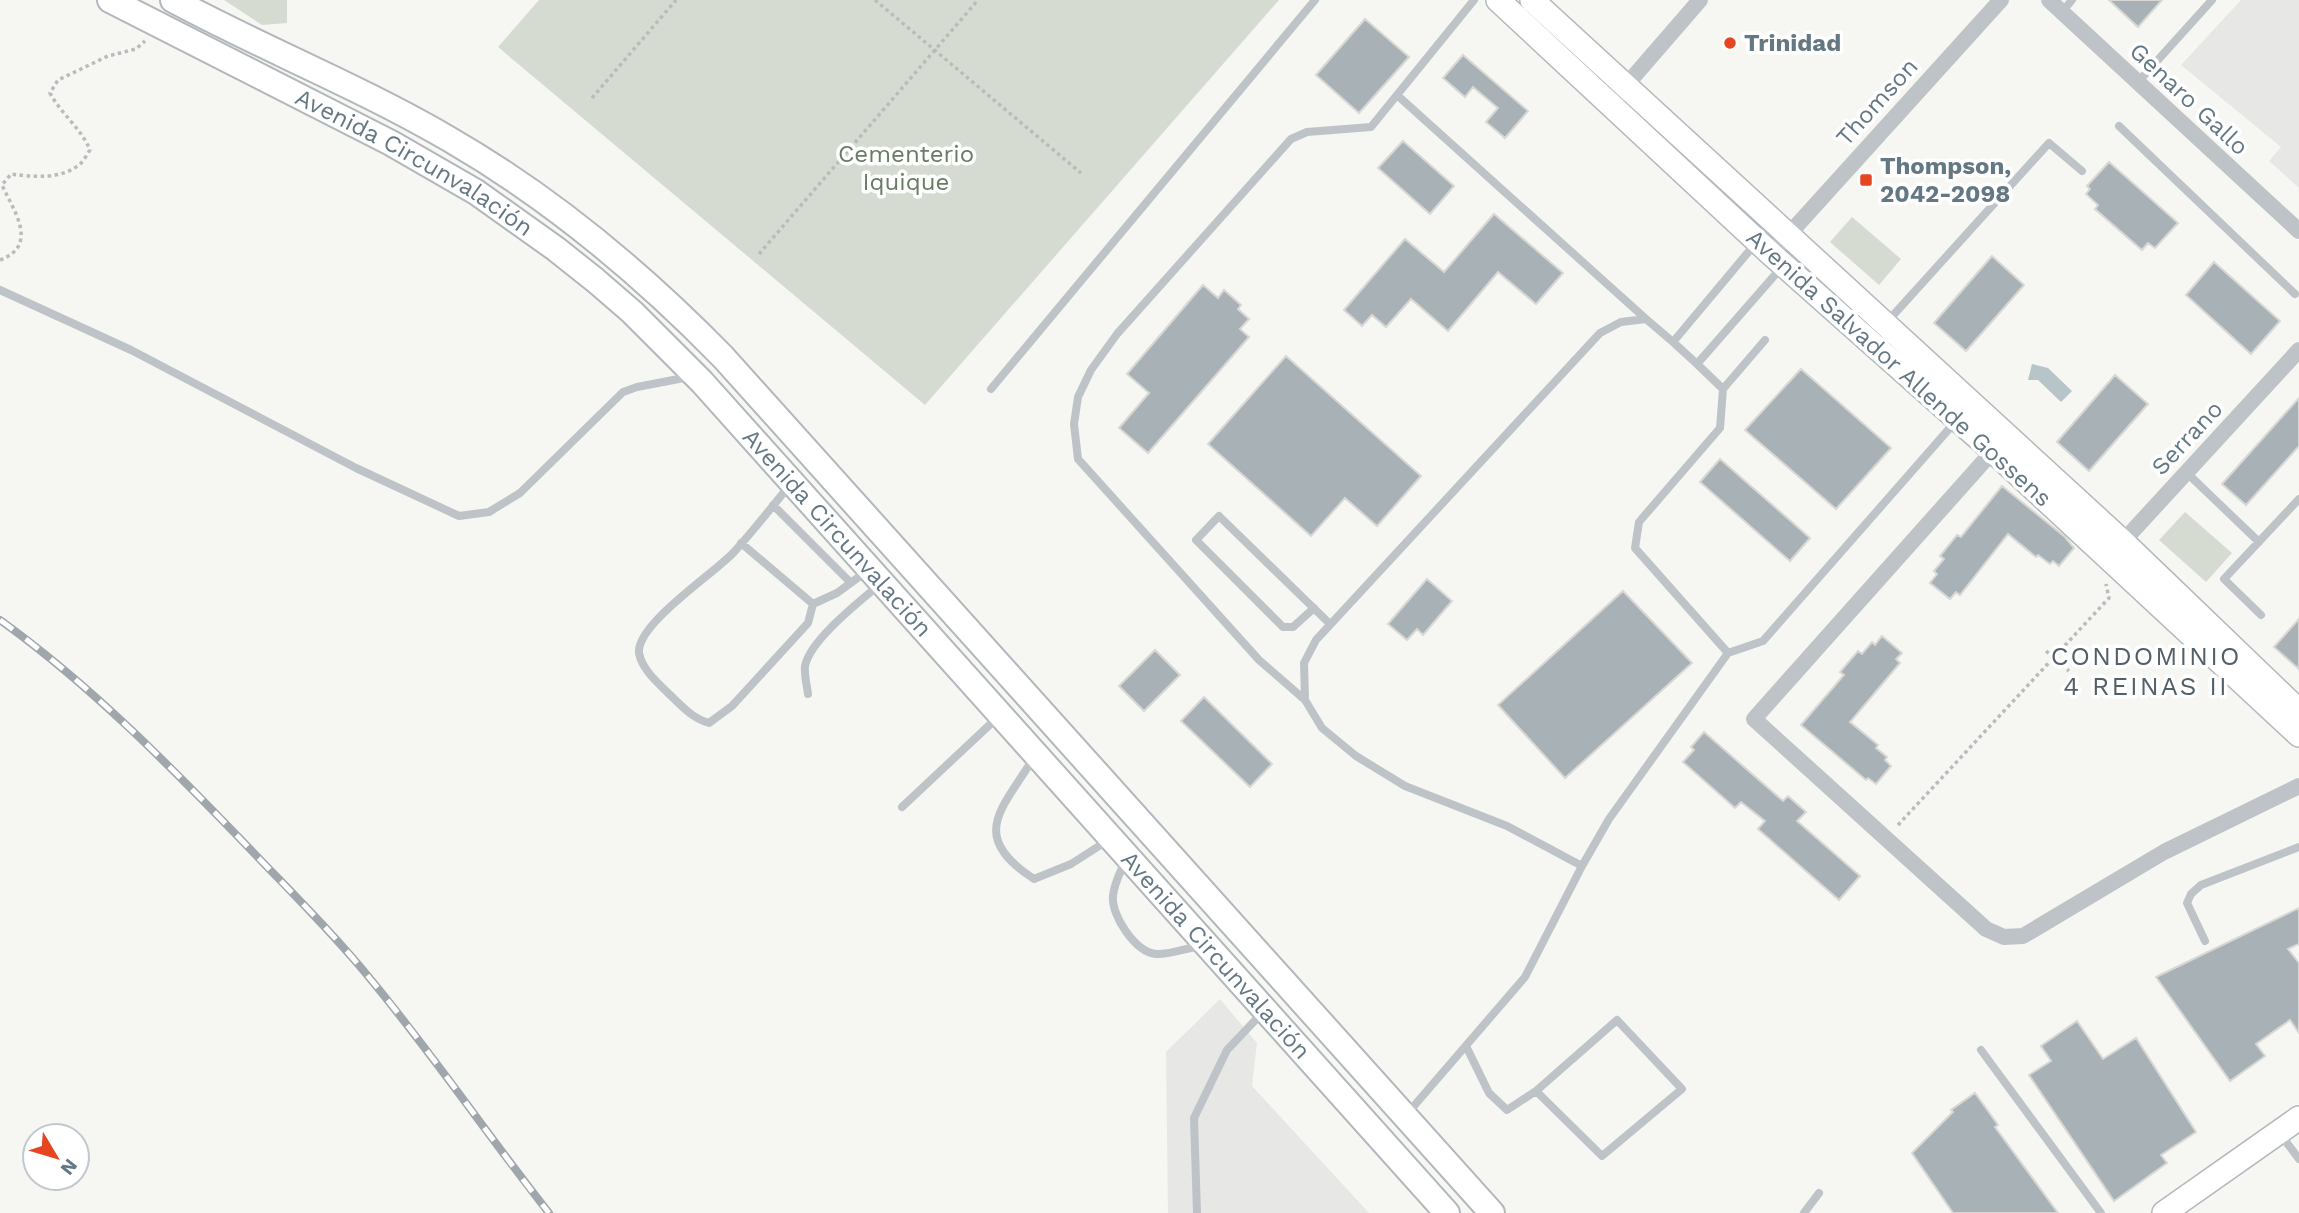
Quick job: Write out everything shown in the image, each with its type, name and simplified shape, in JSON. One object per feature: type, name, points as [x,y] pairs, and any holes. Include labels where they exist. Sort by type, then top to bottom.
[{"type":"main road","name":"Avenida Circunvalación","points":[[110,0],[391,143],[476,192],[556,249],[632,312],[696,376],[791,484],[867,579],[1000,714],[1447,1213]]},
{"type":"main road","name":"Avenida Circunvalación","points":[[173,0],[406,115],[492,165],[573,222],[650,286],[723,357],[1492,1213]]},
{"type":"main road","points":[[203,0],[253,39]]},
{"type":"main road","name":"Avenida Salvador Allende Gossens","points":[[1498,0],[1770,253],[1993,451],[2299,711]]},
{"type":"main road","name":"Avenida Salvador Allende Gossens","points":[[1531,0],[1624,88],[1885,324],[2299,736]]},
{"type":"main road","points":[[2164,1213],[2299,1118]]},
{"type":"street","points":[[1609,105],[1700,0]]},
{"type":"street","name":"Thomson","points":[[1770,253],[2001,0]]},
{"type":"street","name":"Genaro Gallo","points":[[2049,0],[2067,6],[2138,82],[2299,231]]},
{"type":"street","name":"Serrano","points":[[2116,555],[2299,350]]},
{"type":"street","points":[[1993,451],[1754,719],[1986,929],[2004,937],[2023,936],[2164,852],[2299,786]]},
{"type":"lane","points":[[991,388],[1315,0]]},
{"type":"lane","points":[[1474,0],[1371,127],[1307,132],[1291,139],[1116,334],[1091,370],[1078,397],[1074,424],[1078,459],[1259,660],[1305,700],[1322,728],[1356,755],[1395,780],[1507,826],[1582,866]]},
{"type":"lane","points":[[2138,82],[2212,0]]},
{"type":"lane","points":[[1397,95],[1723,389]]},
{"type":"lane","points":[[2119,126],[2295,294]]},
{"type":"lane","points":[[1885,324],[2049,143],[2082,171]]},
{"type":"lane","points":[[1673,342],[1770,253]]},
{"type":"lane","points":[[1698,364],[1770,253]]},
{"type":"lane","points":[[0,290],[131,350],[356,468],[459,516],[489,512],[520,493],[623,393],[637,387],[696,376]]},
{"type":"lane","points":[[1305,700],[1304,663],[1315,640],[1600,333],[1621,322],[1646,319]]},
{"type":"lane","points":[[1728,653],[1635,548],[1639,522],[1720,428],[1723,389],[1765,340]]},
{"type":"lane","points":[[1405,1116],[1525,978],[1609,819],[1728,653],[1763,641],[1957,419]]},
{"type":"lane","points":[[2187,473],[2259,542]]},
{"type":"lane","points":[[791,484],[732,554],[685,593],[651,627],[642,640],[639,652],[648,672],[695,719],[709,723],[732,706],[808,623],[813,604]]},
{"type":"lane","points":[[2261,614],[2224,579],[2299,499]]},
{"type":"lane","points":[[773,505],[867,579]]},
{"type":"lane","points":[[1314,608],[1293,627],[1283,627],[1195,540],[1219,516],[1314,608],[1330,624]]},
{"type":"lane","points":[[741,543],[813,604]]},
{"type":"lane","points":[[813,604],[867,579]]},
{"type":"lane","points":[[808,694],[805,667],[815,647],[844,615],[867,579]]},
{"type":"lane","points":[[902,807],[1000,714]]},
{"type":"lane","points":[[1036,755],[1000,809],[994,832],[1016,867],[1034,879],[1119,847],[1112,898],[1114,912],[1140,948],[1156,954],[1206,945]]},
{"type":"lane","points":[[2205,941],[2187,903],[2191,894],[2201,885],[2299,847]]},
{"type":"lane","points":[[1197,1213],[1194,1118],[1227,1050],[1265,1010]]},
{"type":"lane","points":[[1465,1046],[1489,1093],[1507,1110],[1536,1091],[1616,1020],[1682,1089],[1602,1156],[1536,1091]]},
{"type":"lane","points":[[1981,1050],[2101,1213]]},
{"type":"lane","points":[[2279,1133],[2299,1158]]},
{"type":"lane","points":[[1804,1213],[1819,1193]]},
{"type":"path","points":[[592,98],[676,0]]},
{"type":"path","points":[[875,0],[1081,173]]},
{"type":"path","points":[[759,254],[978,0]]},
{"type":"path","points":[[0,260],[8,257],[20,242],[21,222],[2,185],[11,174],[37,178],[65,172],[80,164],[90,150],[84,136],[59,109],[50,93],[58,80],[108,56],[136,49],[160,26]]},
{"type":"path","points":[[1884,839],[2109,598],[2105,579],[2116,555]]},
{"type":"path","points":[[2046,651],[2069,671]]},
{"type":"shaded area","points":[[2241,0],[2299,0],[2299,188],[2269,161],[2281,147],[2181,65]]},
{"type":"shaded area","points":[[2032,364],[2048,368],[2072,391],[2061,402],[2038,380],[2028,380]]},
{"type":"shaded area","points":[[1220,999],[1257,1043],[1252,1086],[1369,1213],[1168,1213],[1166,1052]]},
{"type":"green space","points":[[224,0],[287,0],[287,23],[262,25]]},
{"type":"green space","name":"Cementerio Iquique","points":[[539,0],[1279,0],[925,405],[498,47]]},
{"type":"green space","points":[[1852,217],[1901,259],[1879,285],[1830,242]]},
{"type":"green space","points":[[2185,512],[2232,553],[2206,582],[2159,540]]},
{"type":"building","points":[[2109,0],[2162,0],[2138,27]]},
{"type":"building","points":[[1365,19],[1409,57],[1359,113],[1316,75]]},
{"type":"building","points":[[1463,55],[1528,111],[1505,138],[1486,122],[1498,108],[1473,87],[1465,97],[1443,78]]},
{"type":"building","points":[[1403,141],[1454,186],[1430,214],[1378,168]]},
{"type":"building","points":[[2109,162],[2178,223],[2155,248],[2148,243],[2142,250],[2095,209],[2098,205],[2086,194],[2090,189],[2087,186]]},
{"type":"building","points":[[1494,214],[1563,273],[1536,304],[1498,272],[1448,331],[1411,299],[1386,327],[1372,315],[1362,326],[1344,310],[1405,239],[1444,272]]},
{"type":"building","points":[[1992,256],[2024,285],[1966,351],[1934,323]]},
{"type":"building","points":[[2214,262],[2280,321],[2251,354],[2186,295]]},
{"type":"building","points":[[1203,285],[1218,298],[1224,290],[1241,305],[1238,309],[1249,319],[1240,329],[1249,337],[1148,453],[1119,428],[1149,393],[1127,374]]},
{"type":"building","points":[[1286,356],[1421,476],[1377,526],[1345,498],[1311,536],[1208,444]]},
{"type":"building","points":[[1801,369],[1891,448],[1836,509],[1745,430]]},
{"type":"building","points":[[2115,375],[2148,404],[2089,471],[2057,442]]},
{"type":"building","points":[[2299,398],[2299,446],[2246,505],[2222,484]]},
{"type":"building","points":[[1720,459],[1810,538],[1790,561],[1700,482]]},
{"type":"building","points":[[2002,486],[2065,537],[2074,548],[2059,566],[2053,561],[2050,564],[2038,555],[2036,557],[2008,534],[1960,595],[1956,592],[1950,599],[1930,583],[1937,574],[1934,571],[1944,559],[1940,556],[1957,535],[1961,537]]},
{"type":"building","points":[[1427,579],[1452,601],[1423,635],[1417,629],[1407,640],[1388,624]]},
{"type":"building","points":[[1623,591],[1692,663],[1565,778],[1498,705]]},
{"type":"building","points":[[2299,619],[2299,669],[2274,647]]},
{"type":"building","points":[[1882,636],[1902,653],[1896,659],[1900,663],[1850,722],[1878,745],[1876,748],[1887,757],[1885,760],[1891,766],[1876,784],[1868,778],[1866,780],[1801,725],[1844,675],[1840,672],[1858,651],[1862,654],[1872,642],[1875,645]]},
{"type":"building","points":[[1155,650],[1180,675],[1144,711],[1119,686]]},
{"type":"building","points":[[1204,697],[1272,764],[1250,787],[1181,721]]},
{"type":"building","points":[[1704,732],[1783,801],[1788,796],[1806,812],[1797,821],[1860,876],[1839,900],[1758,829],[1765,821],[1741,802],[1735,808],[1683,762],[1694,750],[1691,747]]},
{"type":"building","points":[[2299,908],[2299,944],[2288,949],[2299,963],[2299,1033],[2290,1020],[2256,1044],[2265,1056],[2230,1081],[2156,977]]},
{"type":"building","points":[[2077,1021],[2103,1059],[2136,1038],[2196,1132],[2161,1155],[2167,1163],[2114,1201],[2029,1075],[2051,1061],[2041,1046]]},
{"type":"building","points":[[1975,1093],[1998,1125],[1995,1127],[2058,1213],[1953,1213],[1912,1153],[1953,1112],[1951,1110]]},
{"type":"railway","points":[[0,620],[67,672],[130,729],[328,930],[395,1009],[549,1213]]},
{"type":"place","name":"Trinidad","points":[[1730,43]]},
{"type":"place","name":"Thompson, 2042-2098","points":[[1866,180]]},
{"type":"district","name":"CONDOMINIO 4 REINAS II","points":[[2146,671]]}]
